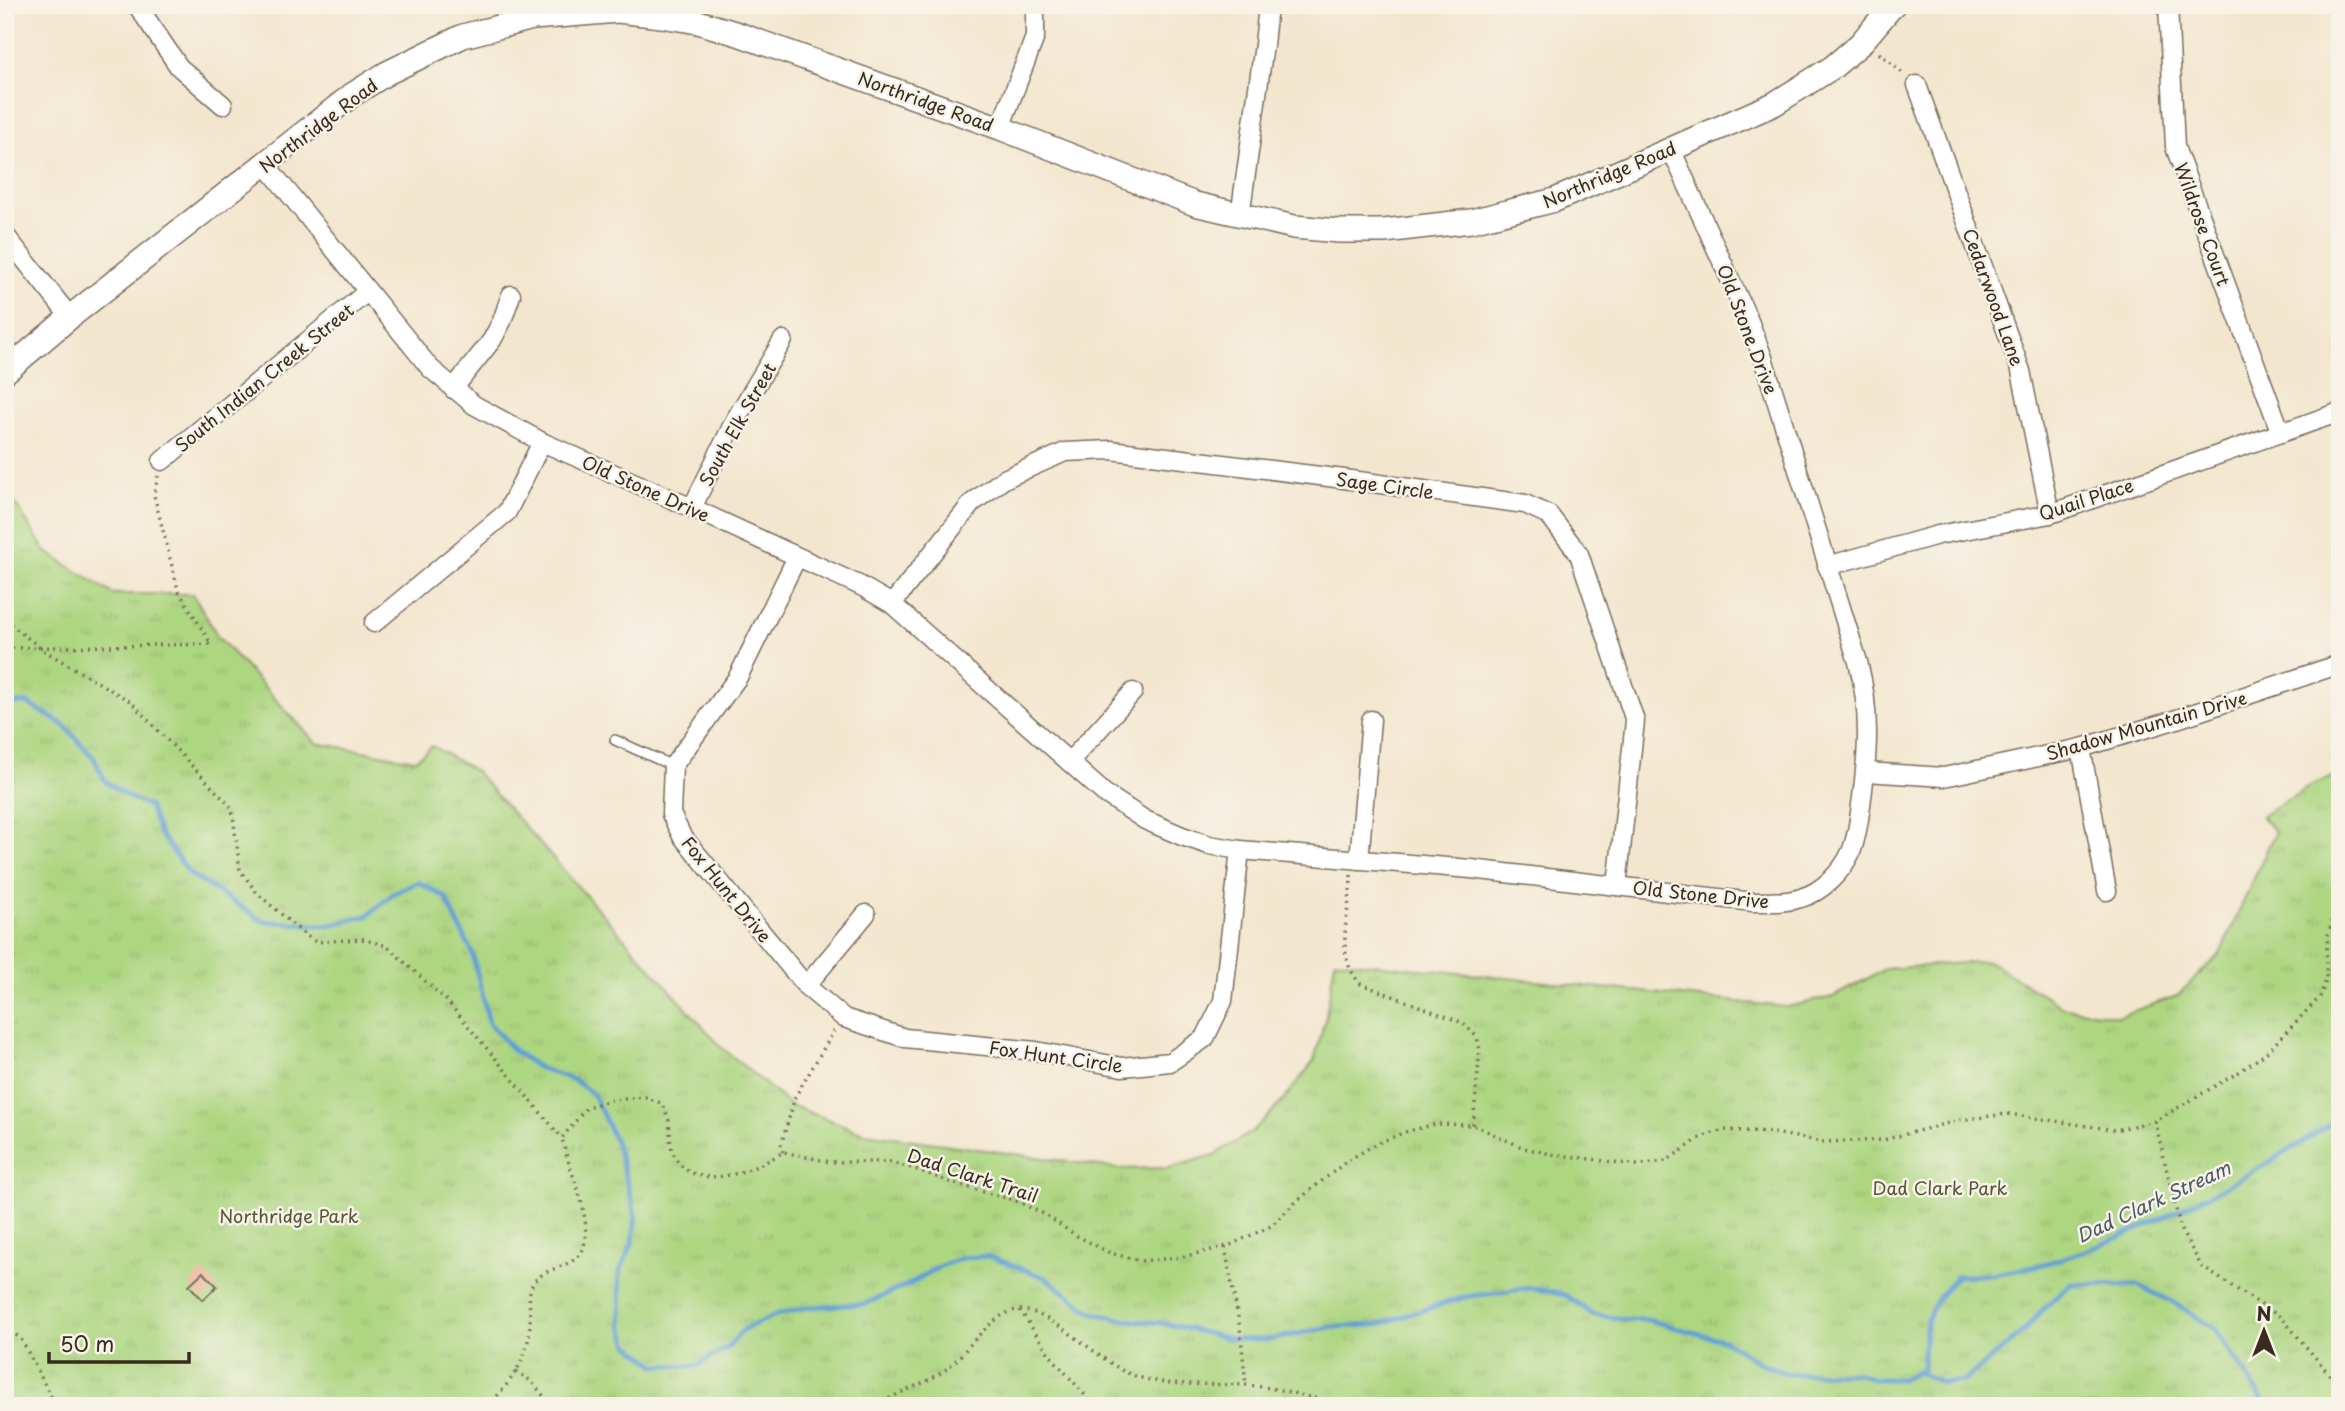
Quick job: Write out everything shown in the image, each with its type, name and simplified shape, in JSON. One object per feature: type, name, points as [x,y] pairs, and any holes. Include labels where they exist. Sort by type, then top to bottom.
[{"type":"street","points":[[138,5],[179,67],[223,105]]},
{"type":"street","points":[[1000,128],[1035,37],[1035,5]]},
{"type":"street","points":[[1240,216],[1265,45],[1268,5]]},
{"type":"street","name":"Northridge Road","points":[[5,372],[70,317],[352,96],[387,73],[463,36],[533,18],[571,13],[618,12],[698,22],[1000,128],[1195,204],[1294,227],[1384,231],[1471,221],[1555,200],[1773,104],[1833,67],[1865,39],[1893,5]]},
{"type":"street","name":"Wildrose Court","points":[[2168,5],[2175,147],[2281,433]]},
{"type":"street","name":"Cedarwood Lane","points":[[1917,85],[2021,370],[2050,514]]},
{"type":"street","name":"Old Stone Drive","points":[[266,165],[430,368],[474,405],[542,442],[861,586],[892,604],[1104,793],[1145,820],[1209,845],[1240,850],[1471,869],[1753,902],[1780,902],[1802,898],[1821,887],[1842,869],[1852,850],[1866,772],[1866,695],[1763,358],[1671,149]]},
{"type":"street","points":[[5,235],[70,317]]},
{"type":"street","name":"South Indian Creek Street","points":[[162,461],[367,292]]},
{"type":"street","points":[[453,389],[492,340],[511,295]]},
{"type":"street","name":"South Elk Street","points":[[692,508],[735,420],[783,340]]},
{"type":"street","name":"Quail Place","points":[[1827,566],[1938,534],[2050,514],[2340,412]]},
{"type":"street","points":[[374,623],[506,512],[542,442]]},
{"type":"street","name":"Sage Circle","points":[[892,604],[972,503],[1004,479],[1065,452],[1111,450],[1525,504],[1549,515],[1579,554],[1635,721],[1617,886]]},
{"type":"street","points":[[673,765],[738,677],[797,557]]},
{"type":"street","name":"Shadow Mountain Drive","points":[[1866,772],[1944,777],[2081,748],[2340,664]]},
{"type":"street","points":[[1069,762],[1133,692]]},
{"type":"street","points":[[1355,859],[1371,720]]},
{"type":"street","points":[[2081,748],[2107,891]]},
{"type":"street","name":"Fox Hunt Drive","points":[[673,765],[671,814],[682,836],[806,986]]},
{"type":"street","name":"Fox Hunt Circle","points":[[806,986],[844,1018],[905,1038],[1036,1051],[1122,1067],[1170,1062],[1205,1038],[1223,1002],[1240,850]]},
{"type":"street","points":[[806,986],[866,914]]},
{"type":"lane","points":[[615,740],[673,765]]},
{"type":"path","points":[[1865,39],[1885,60],[1917,85]]},
{"type":"path","points":[[5,648],[211,644],[178,590],[163,535],[154,495],[162,461]]},
{"type":"path","points":[[5,620],[38,646],[131,702],[232,808],[240,870],[257,893],[316,942],[362,939],[387,946],[447,1000],[562,1138],[578,1190],[586,1233],[583,1254],[535,1280],[530,1290],[531,1325],[523,1362],[504,1390],[487,1406]]},
{"type":"path","points":[[1355,859],[1344,953],[1352,975],[1361,984],[1463,1023],[1477,1037],[1480,1050],[1473,1125]]},
{"type":"path","name":"Dad Clark Trail","points":[[783,1152],[830,1162],[890,1162],[921,1171],[951,1183],[1016,1201],[1044,1214],[1077,1236],[1110,1253],[1141,1261],[1182,1257],[1225,1247],[1271,1226],[1298,1200],[1347,1161],[1376,1144],[1405,1132],[1436,1124],[1473,1125],[1524,1148],[1636,1165],[1666,1161],[1703,1136],[1724,1129],[1769,1132],[1823,1142],[1883,1140],[1959,1120],[2008,1114],[2115,1129],[2155,1121],[2216,1087],[2265,1054],[2320,997],[2326,980],[2328,938],[2340,895]]},
{"type":"path","points":[[562,1138],[587,1107],[610,1100],[645,1097],[661,1103],[670,1121],[670,1142],[676,1158],[692,1173],[717,1177],[743,1173],[764,1165],[783,1152],[781,1146],[795,1097],[830,1035],[844,1018]]},
{"type":"path","points":[[2155,1121],[2181,1230],[2202,1267],[2282,1318],[2340,1387]]},
{"type":"path","points":[[1225,1247],[1240,1328],[1245,1385]]},
{"type":"path","points":[[1020,1310],[1050,1355],[1089,1400],[1090,1406]]},
{"type":"path","points":[[877,1406],[893,1394],[930,1380],[950,1366],[974,1339],[992,1324],[1009,1311],[1020,1310],[1046,1319],[1129,1374],[1153,1381],[1245,1385],[1281,1390],[1345,1406]]},
{"type":"path","points":[[5,1326],[21,1339],[56,1406]]},
{"type":"path","points":[[516,1371],[531,1381],[551,1405]]},
{"type":"green space","name":"Dad Clark Park","points":[[5,487],[45,551],[113,594],[193,594],[218,637],[316,743],[415,760],[432,746],[475,771],[722,1048],[790,1105],[864,1133],[1121,1169],[1169,1168],[1214,1155],[1253,1131],[1281,1103],[1314,1061],[1326,1016],[1335,960],[1786,1007],[1833,997],[1885,969],[1988,961],[2065,1008],[2119,1016],[2177,996],[2220,954],[2275,832],[2261,816],[2314,784],[2340,775],[2340,1406],[5,1406]]},
{"type":"building","points":[[203,1272],[217,1286],[203,1300],[189,1285]]},
{"type":"waterway","name":"Dad Clark Stream","points":[[5,703],[27,703],[64,725],[94,758],[105,781],[128,797],[149,806],[159,833],[190,874],[263,921],[326,926],[367,916],[393,894],[418,882],[445,897],[472,952],[489,1023],[513,1050],[539,1068],[574,1080],[593,1094],[616,1143],[636,1216],[633,1241],[619,1274],[622,1325],[629,1345],[656,1365],[696,1366],[728,1347],[744,1329],[776,1315],[808,1307],[865,1304],[961,1258],[988,1256],[1046,1278],[1091,1312],[1123,1320],[1163,1323],[1231,1339],[1269,1340],[1331,1327],[1376,1325],[1465,1297],[1531,1288],[1565,1295],[1594,1315],[1648,1320],[1726,1341],[1758,1362],[1788,1374],[1855,1373],[1876,1379],[1903,1379],[1923,1369],[1928,1318],[1938,1298],[1957,1276],[2015,1270],[2098,1246],[2240,1179],[2340,1117]]},
{"type":"waterway","points":[[1917,1372],[1943,1383],[1964,1381],[2024,1331],[2044,1308],[2071,1284],[2137,1285],[2173,1302],[2215,1329],[2267,1406]]},
{"type":"park label","name":"Northridge Park","points":[[289,1215]]}]
